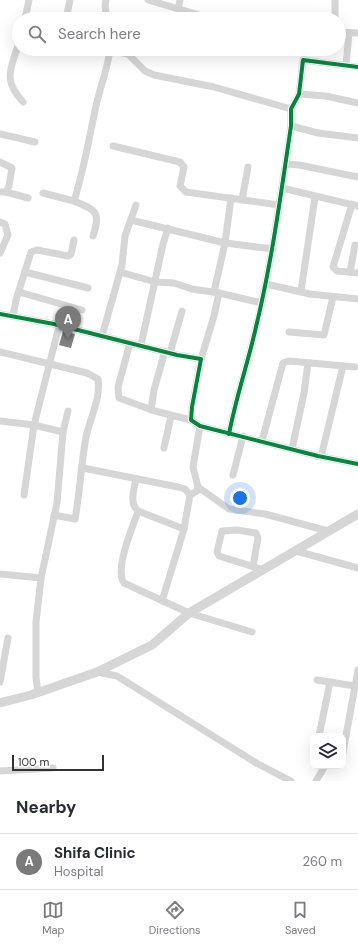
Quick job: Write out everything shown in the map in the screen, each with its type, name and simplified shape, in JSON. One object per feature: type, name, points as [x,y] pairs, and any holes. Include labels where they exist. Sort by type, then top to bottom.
[{"type":"street","points":[[26,12],[29,0]]},
{"type":"street","points":[[67,12],[70,0]]},
{"type":"street","points":[[106,0],[106,12]]},
{"type":"street","points":[[148,0],[190,12]]},
{"type":"street","points":[[178,8],[180,0]]},
{"type":"street","points":[[335,0],[335,12]]},
{"type":"street","points":[[346,33],[358,33]]},
{"type":"street","points":[[346,65],[349,33]]},
{"type":"street","points":[[14,56],[9,78],[14,92],[23,102]]},
{"type":"street","points":[[74,201],[82,176],[96,106],[109,56]]},
{"type":"street","points":[[130,56],[145,71],[154,75],[214,87],[292,108]]},
{"type":"street","points":[[229,434],[238,393],[262,303],[273,249],[286,164],[292,108],[299,94],[303,60],[358,67]]},
{"type":"street","points":[[299,94],[326,96],[358,103]]},
{"type":"street","points":[[291,126],[318,133],[358,138]]},
{"type":"street","points":[[0,134],[35,142]]},
{"type":"street","points":[[113,146],[180,162],[184,167],[180,186],[186,192],[279,205]]},
{"type":"street","points":[[0,162],[12,168],[9,186],[3,192]]},
{"type":"street","points":[[286,164],[299,165],[358,177]]},
{"type":"street","points":[[242,200],[248,167]]},
{"type":"street","points":[[282,188],[315,197],[355,205],[341,242],[334,269],[358,273]]},
{"type":"street","points":[[3,192],[28,198]]},
{"type":"street","points":[[43,193],[74,201],[95,211],[97,215],[92,236]]},
{"type":"street","points":[[301,291],[315,197]]},
{"type":"street","points":[[191,420],[201,358],[214,316],[216,293],[231,198]]},
{"type":"street","points":[[102,336],[120,272],[125,236],[136,205]]},
{"type":"street","points":[[131,220],[224,242],[273,249]]},
{"type":"street","points":[[0,222],[5,224],[8,235],[0,253]]},
{"type":"street","points":[[140,345],[168,228]]},
{"type":"street","points":[[13,316],[31,252],[34,250],[68,256],[71,254],[74,240]]},
{"type":"street","points":[[341,242],[356,245],[350,272]]},
{"type":"street","points":[[25,272],[88,288]]},
{"type":"street","points":[[120,272],[155,282],[174,283],[192,289],[262,303]]},
{"type":"street","points":[[266,284],[333,297],[358,299]]},
{"type":"street","points":[[19,292],[82,310]]},
{"type":"street","points":[[288,332],[324,335],[333,297]]},
{"type":"street","points":[[151,410],[154,390],[182,311]]},
{"type":"street","points":[[0,314],[201,358]]},
{"type":"street","points":[[24,495],[34,425],[59,326]]},
{"type":"street","points":[[130,343],[117,394],[123,400],[171,416],[191,420],[200,426],[229,434],[243,436],[321,457],[358,464]]},
{"type":"street","points":[[0,352],[87,373],[98,379],[99,384],[94,410],[86,436],[83,468],[75,519],[54,515]]},
{"type":"street","points":[[262,441],[281,366],[288,361],[355,367]]},
{"type":"street","points":[[292,449],[304,393],[308,363]]},
{"type":"street","points":[[321,457],[343,366]]},
{"type":"street","points":[[38,692],[36,678],[36,622],[41,578],[54,515],[63,432],[68,411]]},
{"type":"street","points":[[164,448],[171,416]]},
{"type":"street","points":[[0,421],[34,425],[63,432]]},
{"type":"street","points":[[200,426],[193,467],[198,488],[229,509],[265,514],[328,531]]},
{"type":"street","points":[[233,475],[243,436]]},
{"type":"street","points":[[83,468],[178,487],[185,489],[190,496]]},
{"type":"street","points":[[136,479],[133,504],[138,511],[184,529]]},
{"type":"street","points":[[162,601],[184,529],[190,496],[197,491],[198,488]]},
{"type":"street","points":[[138,511],[121,567],[121,579],[124,583],[189,613],[252,632]]},
{"type":"street","points":[[0,703],[97,672],[152,645],[189,613],[358,514]]},
{"type":"street","points":[[253,566],[258,538],[256,533],[237,530],[222,531],[217,552],[219,556],[264,570]]},
{"type":"street","points":[[296,551],[358,568]]},
{"type":"street","points":[[0,574],[41,578]]},
{"type":"street","points":[[0,682],[8,638]]},
{"type":"street","points":[[346,736],[358,670]]},
{"type":"street","points":[[97,672],[117,676],[258,764],[292,781]]},
{"type":"street","points":[[317,680],[355,686]]},
{"type":"street","points":[[319,733],[330,682]]},
{"type":"street","points":[[0,771],[53,768]]},
{"type":"street","points":[[316,781],[323,769]]},
{"type":"building","points":[[63,331],[75,334],[71,348],[59,345]]},
{"type":"cycle path","points":[[229,434],[253,340],[267,277],[291,126],[291,109],[299,94],[303,60],[358,67]]},
{"type":"cycle path","points":[[0,314],[54,324],[177,355],[201,359],[191,420],[200,426],[318,456],[358,464]]},
{"type":"place","name":"Shifa Clinic","points":[[68,339]]}]
